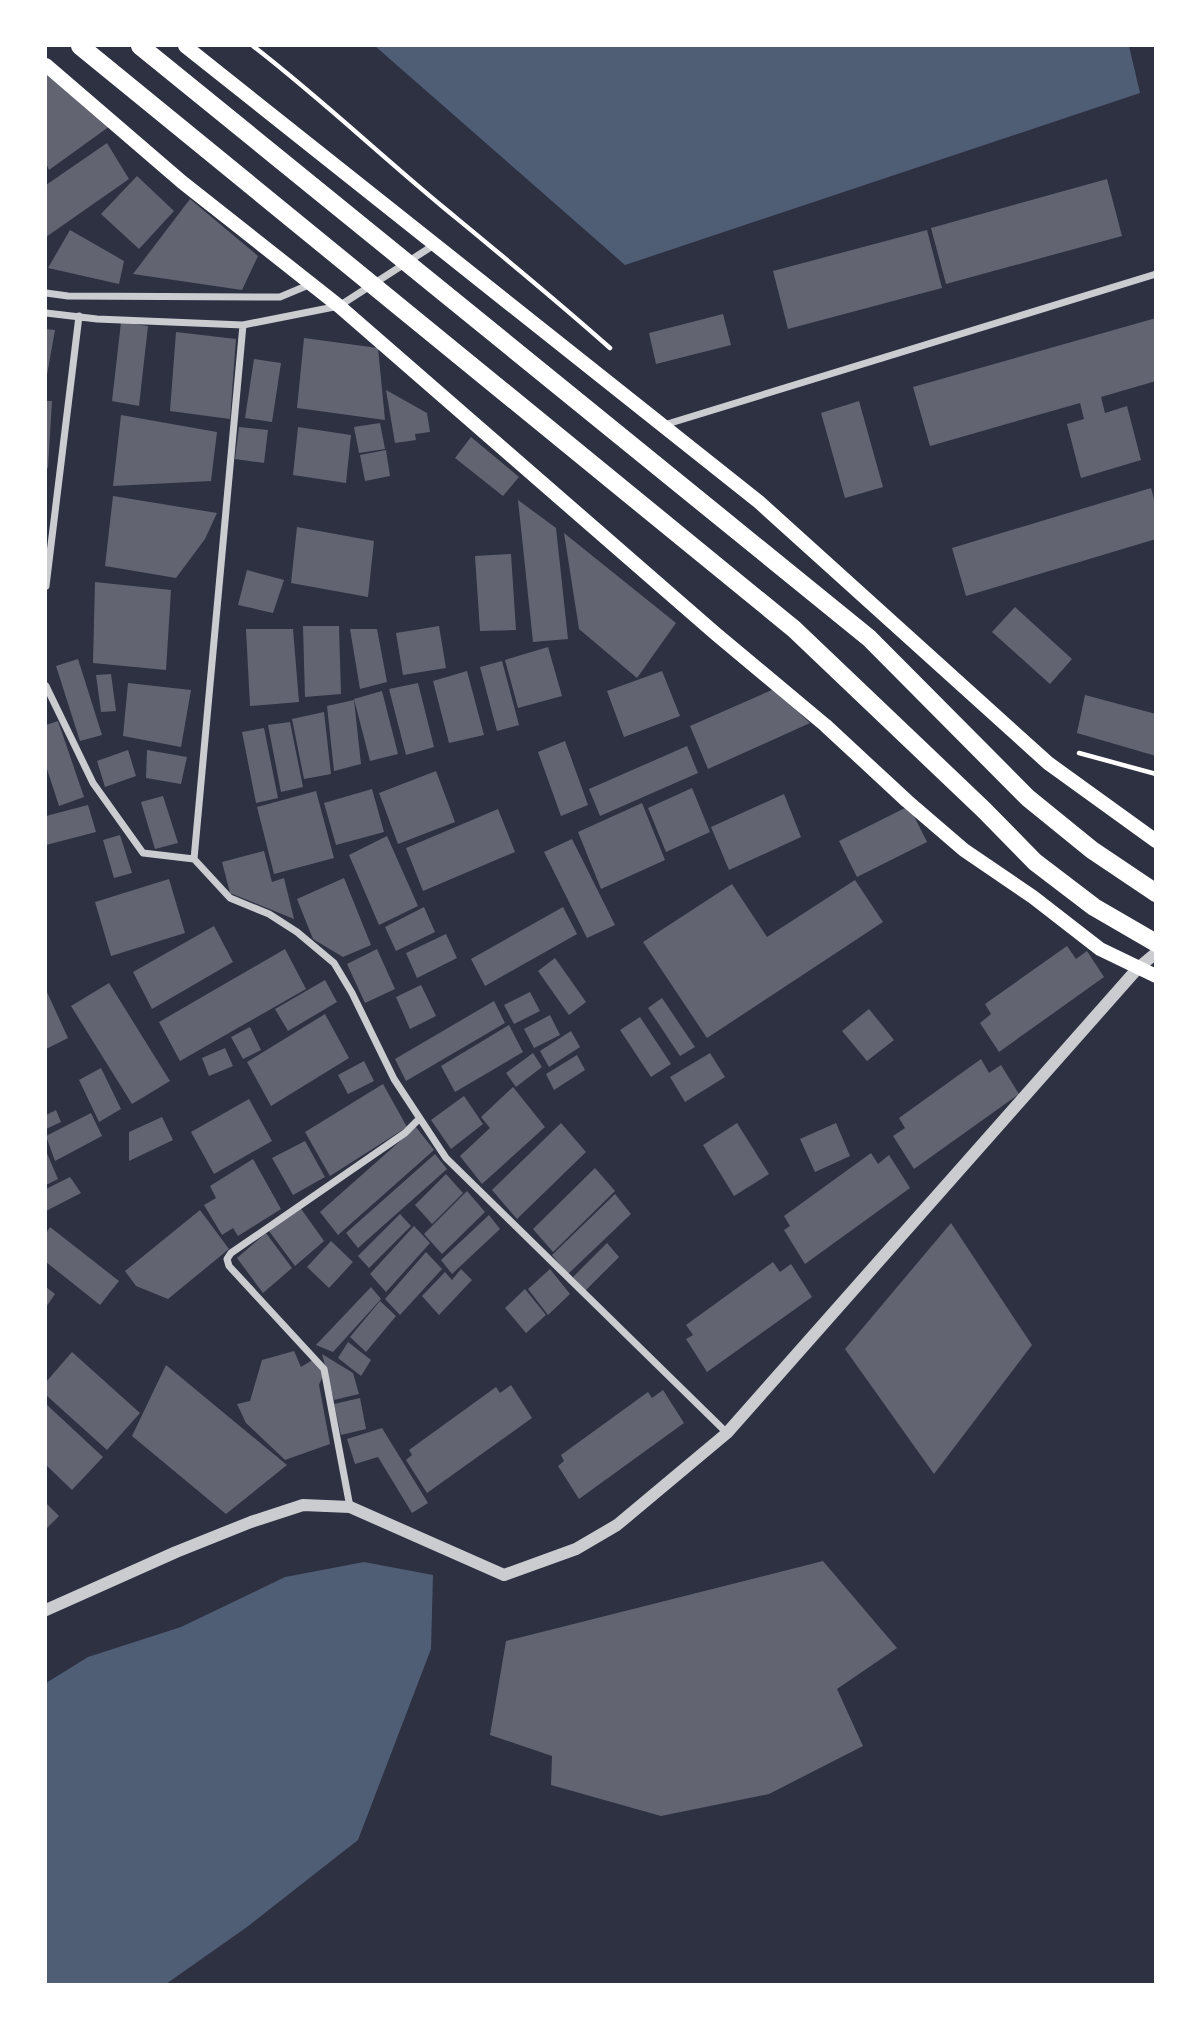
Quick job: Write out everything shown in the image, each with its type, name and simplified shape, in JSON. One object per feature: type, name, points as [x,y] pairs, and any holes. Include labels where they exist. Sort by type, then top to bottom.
[{"type":"main road","points":[[80,46],[794,629],[1035,862],[1094,906],[1156,943]]},
{"type":"main road","points":[[140,46],[870,638],[1028,798],[1092,850],[1156,894]]},
{"type":"main road","points":[[185,46],[759,502],[1048,764],[1156,841]]},
{"type":"main road","points":[[46,65],[182,182],[339,306],[716,634],[825,725],[964,850],[1033,897],[1100,948],[1156,976]]},
{"type":"street","points":[[46,313],[243,326],[339,306],[435,244]]},
{"type":"street","points":[[664,425],[1156,274]]},
{"type":"street","points":[[46,293],[68,296],[280,297],[311,284]]},
{"type":"street","points":[[46,586],[79,316]]},
{"type":"street","points":[[194,859],[243,326]]},
{"type":"street","points":[[46,686],[93,783],[143,853],[194,859],[230,898],[269,914],[321,950],[334,963],[352,993],[394,1079],[446,1158],[727,1433]]},
{"type":"street","points":[[46,1610],[176,1552],[303,1504],[350,1507],[504,1575],[576,1549],[617,1525],[727,1433],[1138,968],[1156,953]]},
{"type":"street","points":[[350,1507],[324,1369],[229,1266],[227,1259],[231,1253],[405,1133],[419,1119]]},
{"type":"path","points":[[253,46],[308,89],[442,206],[540,285],[612,351]]},
{"type":"water","points":[[375,46],[1129,46],[1140,93],[625,265]]},
{"type":"water","points":[[364,1562],[433,1575],[431,1649],[358,1840],[247,1927],[166,1984],[46,1984],[46,1683],[88,1657],[181,1627],[285,1577]]},
{"type":"building","points":[[46,73],[110,126],[49,170],[46,163]]},
{"type":"building","points":[[107,143],[129,179],[46,237],[46,185]]},
{"type":"building","points":[[137,176],[174,211],[139,249],[101,214]]},
{"type":"building","points":[[1107,179],[1122,236],[946,284],[931,228]]},
{"type":"building","points":[[190,199],[258,256],[242,290],[133,274]]},
{"type":"building","points":[[70,230],[124,261],[119,284],[48,268]]},
{"type":"building","points":[[927,230],[942,288],[788,329],[773,271]]},
{"type":"building","points":[[723,314],[731,345],[656,364],[649,333]]},
{"type":"building","points":[[1156,318],[1156,381],[1101,397],[1105,413],[1127,406],[1141,460],[1081,478],[1067,424],[1084,419],[1080,403],[930,446],[913,387]]},
{"type":"building","points":[[121,322],[148,326],[139,406],[112,401]]},
{"type":"building","points":[[46,329],[55,330],[47,375],[46,375]]},
{"type":"building","points":[[176,332],[236,339],[230,419],[170,411]]},
{"type":"building","points":[[304,338],[378,348],[385,420],[297,408]]},
{"type":"building","points":[[254,359],[281,363],[272,422],[245,418]]},
{"type":"building","points":[[386,390],[427,413],[430,432],[415,434],[416,440],[395,443]]},
{"type":"building","points":[[46,401],[52,401],[48,468],[46,468]]},
{"type":"building","points":[[859,401],[883,487],[845,498],[821,413]]},
{"type":"building","points":[[121,415],[217,432],[211,481],[113,486]]},
{"type":"building","points":[[380,423],[385,449],[359,453],[354,427]]},
{"type":"building","points":[[239,427],[268,430],[264,463],[235,459]]},
{"type":"building","points":[[298,427],[351,435],[346,483],[293,475]]},
{"type":"building","points":[[471,437],[519,477],[503,496],[455,458]]},
{"type":"building","points":[[386,450],[390,476],[365,481],[360,455]]},
{"type":"building","points":[[1151,488],[1156,506],[1156,539],[966,596],[952,548]]},
{"type":"building","points":[[113,496],[217,513],[205,539],[176,578],[105,566]]},
{"type":"building","points":[[518,500],[556,528],[568,639],[533,642]]},
{"type":"building","points":[[297,527],[374,541],[368,597],[291,583]]},
{"type":"building","points":[[564,533],[676,623],[637,678],[579,629]]},
{"type":"building","points":[[511,554],[516,630],[480,631],[475,556]]},
{"type":"building","points":[[247,570],[284,580],[273,613],[238,605]]},
{"type":"building","points":[[95,582],[171,590],[166,670],[93,663]]},
{"type":"building","points":[[1015,607],[1072,659],[1050,684],[992,632]]},
{"type":"building","points":[[303,626],[339,626],[341,694],[305,697]]},
{"type":"building","points":[[439,626],[446,668],[403,675],[396,633]]},
{"type":"building","points":[[246,629],[293,629],[299,702],[250,706]]},
{"type":"building","points":[[350,629],[377,629],[387,682],[360,689]]},
{"type":"building","points":[[548,647],[562,696],[518,708],[505,660]]},
{"type":"building","points":[[78,659],[102,735],[80,741],[56,666]]},
{"type":"building","points":[[502,661],[519,725],[497,731],[480,667]]},
{"type":"building","points":[[467,671],[484,735],[449,743],[433,681]]},
{"type":"building","points":[[662,671],[680,716],[624,737],[607,691]]},
{"type":"building","points":[[111,674],[116,711],[101,712],[96,675]]},
{"type":"building","points":[[128,683],[191,690],[181,747],[123,736]]},
{"type":"building","points":[[418,683],[434,747],[406,755],[389,689]]},
{"type":"building","points":[[774,689],[810,723],[708,769],[690,726]]},
{"type":"building","points":[[382,691],[398,754],[370,761],[354,699]]},
{"type":"building","points":[[1085,695],[1156,714],[1156,756],[1077,733]]},
{"type":"building","points":[[354,700],[361,764],[334,771],[327,706]]},
{"type":"building","points":[[324,712],[331,774],[304,779],[292,719]]},
{"type":"building","points":[[58,721],[84,797],[59,806],[46,766],[46,725]]},
{"type":"building","points":[[290,722],[303,787],[281,792],[268,725]]},
{"type":"building","points":[[264,728],[278,798],[256,803],[242,732]]},
{"type":"building","points":[[565,741],[588,805],[561,816],[538,752]]},
{"type":"building","points":[[687,746],[698,773],[600,816],[589,789]]},
{"type":"building","points":[[128,750],[136,776],[105,787],[97,761]]},
{"type":"building","points":[[147,750],[187,757],[181,784],[146,778]]},
{"type":"building","points":[[436,771],[455,822],[398,844],[379,793]]},
{"type":"building","points":[[692,788],[710,832],[666,852],[648,808]]},
{"type":"building","points":[[372,789],[384,832],[336,845],[324,803]]},
{"type":"building","points":[[316,791],[334,858],[274,874],[257,807]]},
{"type":"building","points":[[784,794],[801,837],[729,870],[711,827]]},
{"type":"building","points":[[163,796],[178,843],[155,849],[141,802]]},
{"type":"building","points":[[642,803],[665,860],[601,889],[578,832]]},
{"type":"building","points":[[88,805],[96,832],[46,845],[46,816]]},
{"type":"building","points":[[909,806],[927,842],[857,877],[839,841]]},
{"type":"building","points":[[498,809],[515,852],[423,891],[406,848]]},
{"type":"building","points":[[120,835],[132,873],[114,878],[103,840]]},
{"type":"building","points":[[387,836],[418,906],[379,925],[349,855]]},
{"type":"building","points":[[572,839],[615,925],[587,938],[544,852]]},
{"type":"building","points":[[264,851],[272,882],[284,878],[294,919],[230,893],[222,862]]},
{"type":"building","points":[[344,878],[371,945],[343,957],[313,939],[297,899]]},
{"type":"building","points":[[169,879],[185,933],[111,956],[95,902]]},
{"type":"building","points":[[855,880],[883,922],[707,1038],[643,942],[732,884],[767,937]]},
{"type":"building","points":[[424,907],[435,932],[396,951],[385,927]]},
{"type":"building","points":[[563,907],[577,934],[485,986],[471,959]]},
{"type":"building","points":[[214,926],[233,962],[152,1009],[133,972]]},
{"type":"building","points":[[446,934],[457,958],[417,978],[406,953]]},
{"type":"building","points":[[1067,946],[1076,959],[1087,951],[1104,977],[999,1052],[980,1023],[991,1014],[985,1004]]},
{"type":"building","points":[[285,949],[306,989],[180,1061],[159,1022]]},
{"type":"building","points":[[377,949],[395,989],[365,1003],[347,964]]},
{"type":"building","points":[[555,958],[586,1002],[569,1015],[538,971]]},
{"type":"building","points":[[325,980],[337,1002],[288,1031],[275,1009]]},
{"type":"building","points":[[109,983],[170,1081],[132,1104],[71,1006]]},
{"type":"building","points":[[421,985],[436,1016],[410,1029],[396,997]]},
{"type":"building","points":[[46,990],[68,1038],[46,1049]]},
{"type":"building","points":[[530,992],[540,1011],[514,1024],[504,1005]]},
{"type":"building","points":[[662,998],[695,1047],[680,1056],[648,1008]]},
{"type":"building","points":[[494,1001],[505,1023],[406,1081],[395,1059]]},
{"type":"building","points":[[869,1009],[894,1040],[867,1061],[842,1031]]},
{"type":"building","points":[[325,1014],[349,1058],[271,1106],[247,1062]]},
{"type":"building","points":[[550,1015],[560,1035],[534,1048],[524,1029]]},
{"type":"building","points":[[640,1017],[671,1064],[651,1077],[620,1030]]},
{"type":"building","points":[[509,1025],[523,1052],[455,1092],[441,1066]]},
{"type":"building","points":[[250,1027],[261,1050],[243,1059],[231,1037]]},
{"type":"building","points":[[571,1031],[580,1047],[549,1067],[540,1051]]},
{"type":"building","points":[[225,1048],[233,1066],[209,1076],[202,1058]]},
{"type":"building","points":[[533,1053],[542,1067],[516,1087],[506,1073]]},
{"type":"building","points":[[710,1053],[725,1077],[685,1102],[670,1077]]},
{"type":"building","points":[[577,1055],[585,1070],[554,1090],[546,1074]]},
{"type":"building","points":[[981,1059],[989,1073],[1001,1065],[1019,1094],[914,1169],[893,1136],[905,1128],[899,1118]]},
{"type":"building","points":[[364,1061],[374,1081],[348,1094],[338,1075]]},
{"type":"building","points":[[101,1068],[121,1109],[99,1122],[79,1080]]},
{"type":"building","points":[[383,1084],[407,1127],[330,1176],[305,1132]]},
{"type":"building","points":[[513,1087],[545,1127],[482,1184],[460,1156],[490,1128],[481,1117]]},
{"type":"building","points":[[464,1096],[483,1124],[451,1149],[431,1120]]},
{"type":"building","points":[[249,1099],[272,1141],[214,1174],[191,1132]]},
{"type":"building","points":[[56,1110],[61,1122],[46,1129],[46,1115]]},
{"type":"building","points":[[91,1113],[102,1136],[55,1161],[46,1136]]},
{"type":"building","points":[[162,1117],[173,1140],[129,1161],[129,1132]]},
{"type":"building","points":[[561,1123],[586,1152],[517,1219],[492,1190]]},
{"type":"building","points":[[737,1123],[769,1174],[734,1196],[703,1145]]},
{"type":"building","points":[[836,1123],[850,1156],[815,1172],[800,1139]]},
{"type":"building","points":[[416,1127],[434,1150],[338,1235],[320,1212]]},
{"type":"building","points":[[305,1141],[325,1177],[293,1195],[272,1158]]},
{"type":"building","points":[[46,1151],[58,1179],[46,1185]]},
{"type":"building","points":[[871,1153],[878,1164],[889,1155],[910,1188],[805,1264],[784,1230],[790,1226],[784,1216]]},
{"type":"building","points":[[435,1154],[447,1169],[358,1248],[346,1233]]},
{"type":"building","points":[[253,1159],[281,1209],[238,1236],[233,1228],[222,1235],[204,1205],[216,1198],[210,1186]]},
{"type":"building","points":[[595,1168],[615,1191],[553,1252],[533,1229]]},
{"type":"building","points":[[446,1174],[463,1193],[432,1224],[415,1205]]},
{"type":"building","points":[[70,1177],[81,1193],[46,1211],[46,1189]]},
{"type":"building","points":[[467,1191],[485,1212],[442,1254],[424,1234]]},
{"type":"building","points":[[615,1194],[631,1214],[568,1274],[552,1255]]},
{"type":"building","points":[[299,1206],[324,1241],[295,1266],[269,1231]]},
{"type":"building","points":[[200,1210],[229,1249],[168,1299],[136,1286],[125,1271]]},
{"type":"building","points":[[400,1214],[411,1226],[369,1268],[358,1256]]},
{"type":"building","points":[[489,1215],[500,1229],[452,1274],[441,1260]]},
{"type":"building","points":[[951,1223],[1032,1345],[934,1474],[845,1349]]},
{"type":"building","points":[[414,1226],[430,1243],[386,1292],[370,1274]]},
{"type":"building","points":[[50,1227],[119,1281],[100,1305],[46,1262],[46,1233]]},
{"type":"building","points":[[266,1233],[292,1268],[263,1293],[237,1258]]},
{"type":"building","points":[[331,1241],[353,1262],[329,1288],[307,1267]]},
{"type":"building","points":[[607,1243],[619,1257],[585,1291],[573,1277]]},
{"type":"building","points":[[426,1252],[442,1269],[400,1315],[385,1299]]},
{"type":"building","points":[[773,1262],[780,1272],[791,1264],[812,1297],[707,1372],[686,1339],[693,1335],[686,1325]]},
{"type":"building","points":[[461,1269],[472,1280],[439,1315],[422,1296],[445,1272],[452,1280]]},
{"type":"building","points":[[550,1269],[570,1294],[548,1315],[528,1289]]},
{"type":"building","points":[[46,1287],[55,1294],[46,1307]]},
{"type":"building","points":[[371,1287],[381,1299],[333,1352],[316,1345]]},
{"type":"building","points":[[525,1289],[546,1315],[526,1333],[505,1308]]},
{"type":"building","points":[[380,1301],[396,1316],[366,1352],[350,1337]]},
{"type":"building","points":[[348,1342],[371,1360],[361,1376],[338,1358]]},
{"type":"building","points":[[294,1351],[301,1367],[314,1359],[324,1373],[319,1385],[330,1444],[285,1460],[246,1423],[237,1404],[250,1401],[262,1360]]},
{"type":"building","points":[[72,1352],[140,1413],[107,1450],[46,1395],[46,1382]]},
{"type":"building","points":[[322,1354],[353,1373],[359,1394],[334,1400]]},
{"type":"building","points":[[166,1365],[287,1465],[226,1514],[132,1436]]},
{"type":"building","points":[[511,1385],[532,1418],[427,1493],[406,1460],[412,1455],[409,1450],[496,1387],[500,1393]]},
{"type":"building","points":[[663,1390],[684,1423],[579,1499],[558,1466],[564,1461],[561,1455],[648,1392],[652,1398]]},
{"type":"building","points":[[360,1398],[366,1429],[341,1435],[334,1404]]},
{"type":"building","points":[[46,1404],[103,1457],[72,1490],[46,1465]]},
{"type":"building","points":[[382,1428],[428,1503],[412,1513],[378,1457],[355,1464],[347,1439]]},
{"type":"building","points":[[46,1503],[59,1516],[46,1529]]},
{"type":"building","points":[[823,1561],[897,1648],[837,1689],[863,1746],[769,1794],[661,1816],[551,1785],[552,1756],[490,1735],[506,1641]]}]
